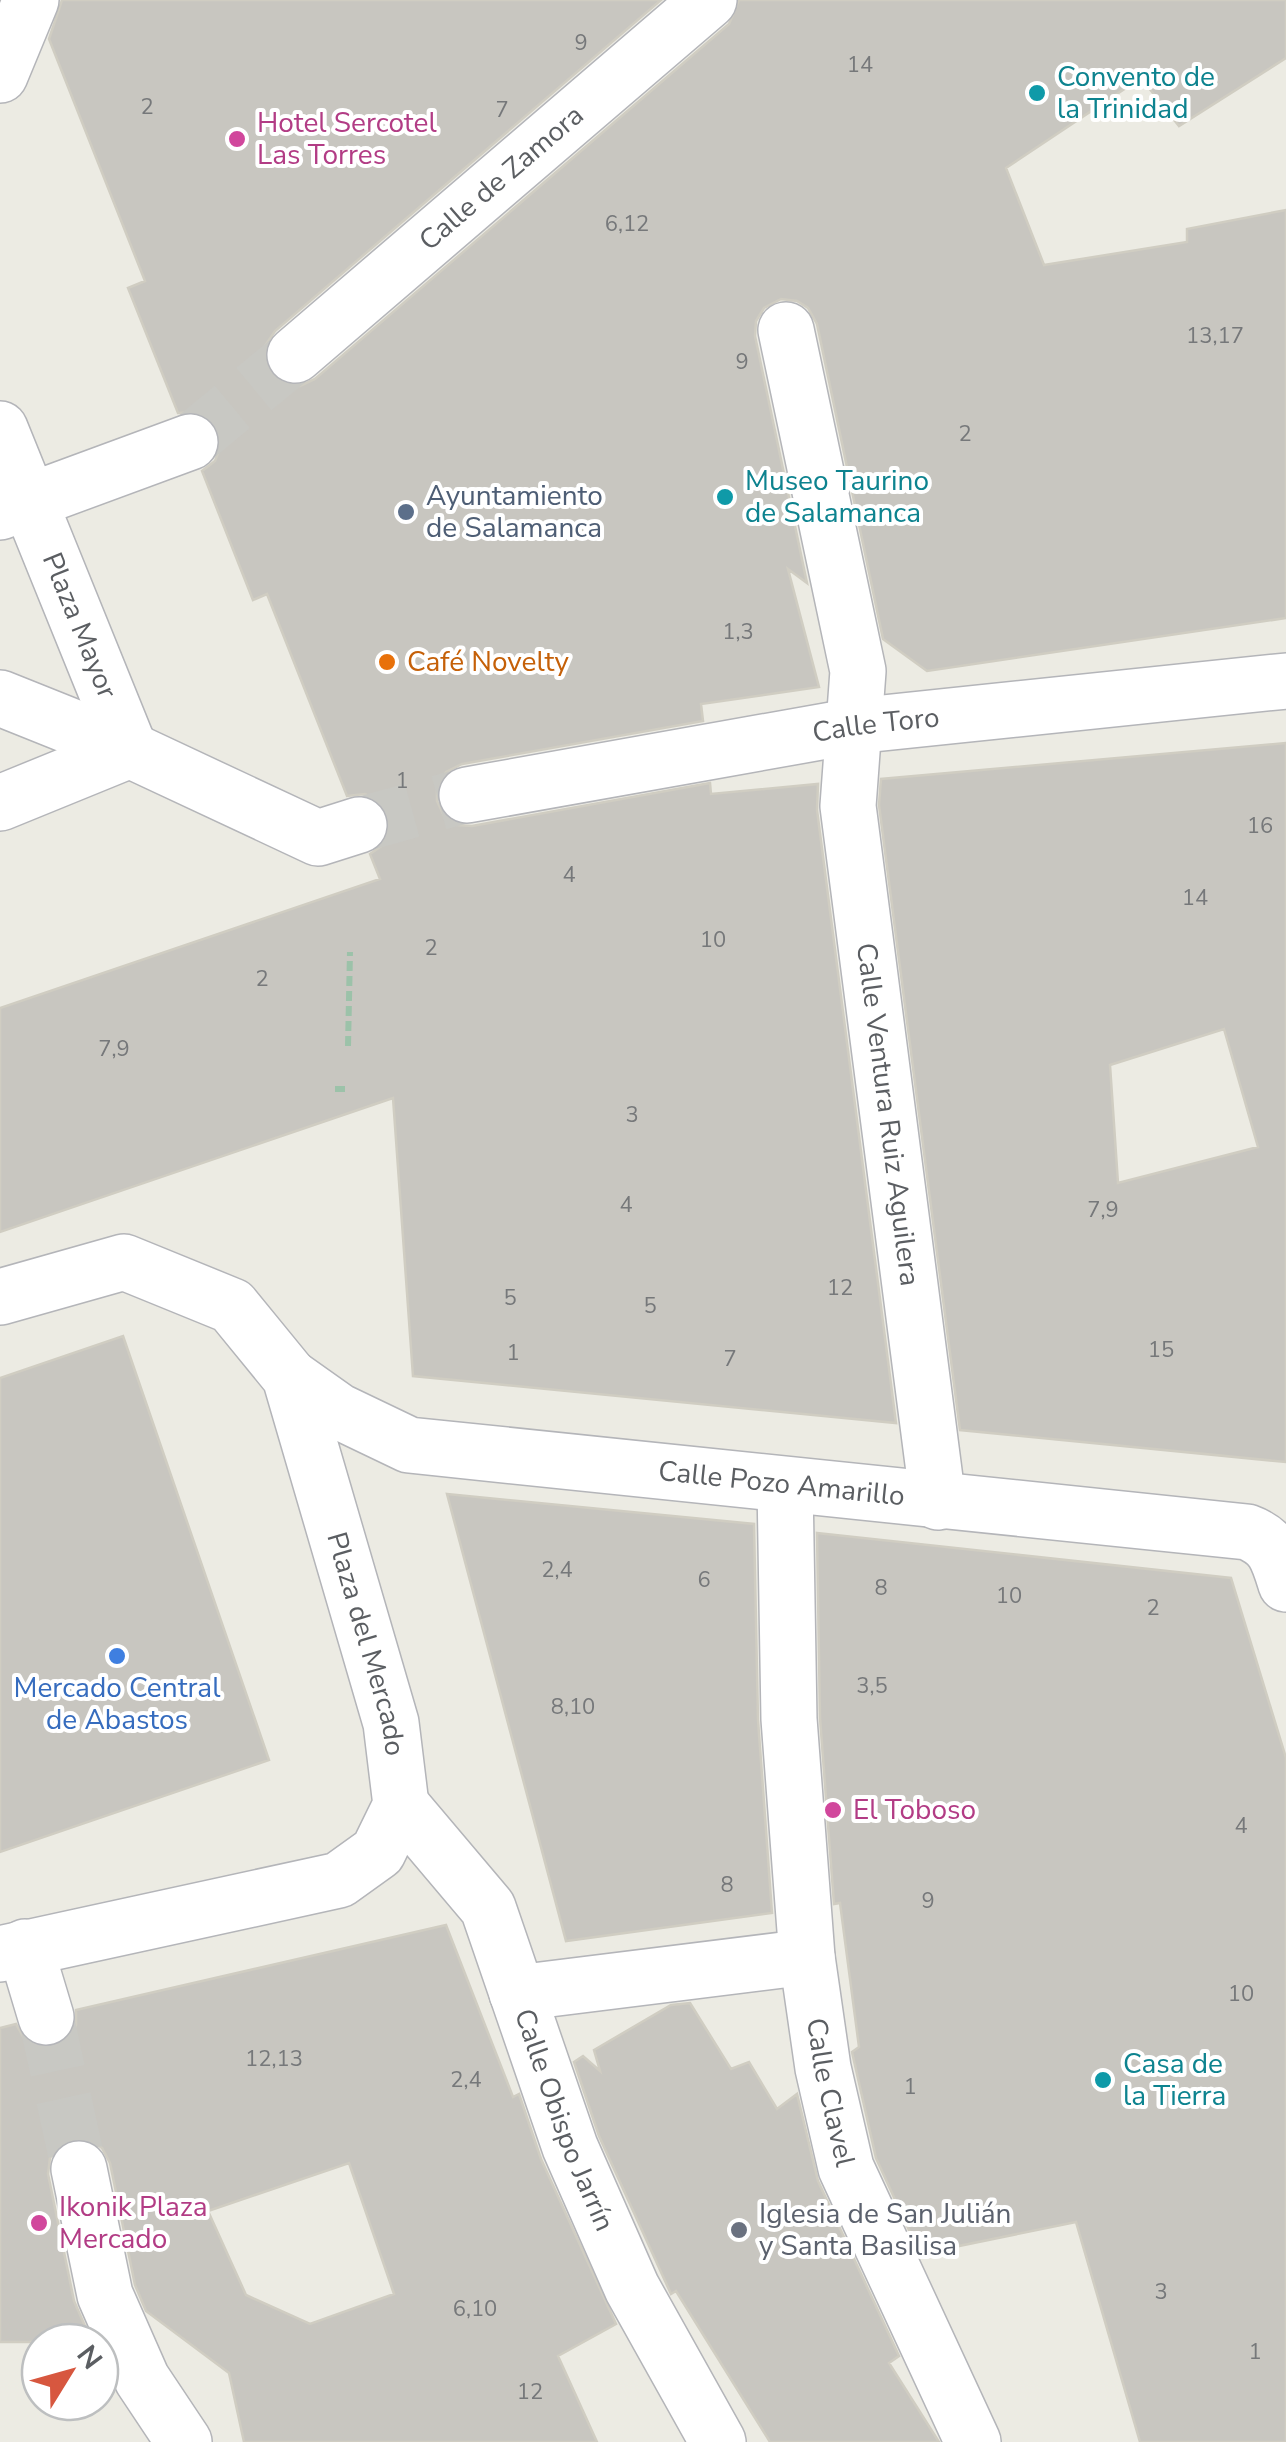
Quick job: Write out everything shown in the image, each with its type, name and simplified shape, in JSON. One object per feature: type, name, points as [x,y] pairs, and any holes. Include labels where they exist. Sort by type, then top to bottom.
[{"type":"street","points":[[0,75],[31,0]]},
{"type":"street","name":"Calle de Zamora","points":[[295,355],[709,0]]},
{"type":"street","name":"Calle Ventura Ruiz Aguilera","points":[[786,330],[858,671],[848,806],[938,1502]]},
{"type":"street","name":"Plaza Mayor","points":[[0,429],[15,507],[130,750]]},
{"type":"street","points":[[15,507],[190,442]]},
{"type":"street","name":"Calle Toro","points":[[468,795],[854,726],[1286,681]]},
{"type":"street","name":"Plaza Mayor","points":[[0,698],[130,750],[318,838],[359,826]]},
{"type":"street","points":[[0,802],[130,750]]},
{"type":"street","name":"Plaza del Mercado","points":[[0,1296],[124,1262],[232,1306],[290,1377],[391,1723],[401,1805]]},
{"type":"street","name":"Calle Pozo Amarillo","points":[[290,1377],[338,1411],[409,1445],[1247,1532],[1279,1548]]},
{"type":"street","name":"Calle Clavel","points":[[785,1485],[789,1719],[807,1956],[823,2068],[846,2168],[973,2442]]},
{"type":"street","points":[[46,2017],[12,1951],[339,1880],[378,1852],[401,1805]]},
{"type":"street","name":"Calle Obispo Jarrín","points":[[401,1805],[488,1908],[570,2147],[632,2288],[718,2442]]},
{"type":"street","points":[[517,1993],[807,1956]]},
{"type":"street","points":[[80,2168],[105,2295],[142,2379],[184,2442]]},
{"type":"path","points":[[348,1046],[350,952]]},
{"type":"path","points":[[335,1089],[349,1089]]},
{"type":"building","points":[[62,0],[661,0],[275,331],[265,346],[265,362],[272,376],[286,385],[300,386],[315,379],[729,24],[739,0],[1286,0],[1286,58],[1179,126],[1141,78],[1006,168],[1044,265],[1187,242],[1187,229],[1286,210],[1286,618],[927,671],[883,639],[817,324],[808,308],[797,301],[781,299],[764,308],[756,321],[755,336],[807,583],[788,569],[819,687],[701,704],[703,721],[462,764],[446,772],[437,785],[437,801],[444,816],[457,825],[472,826],[710,783],[711,794],[818,784],[817,810],[896,1423],[413,1376],[393,1098],[0,1232],[0,1008],[380,879],[370,854],[383,845],[390,831],[388,815],[379,801],[365,794],[347,796],[267,594],[253,600],[202,471],[215,461],[220,448],[219,430],[209,417],[196,412],[178,413],[128,288],[145,281],[49,39]]},
{"type":"building","points":[[1286,743],[1286,1462],[960,1430],[879,805],[881,779]],"holes":[[[1224,1029],[1258,1147],[1118,1183],[1110,1065]]]},
{"type":"building","name":"Mercado Central de Abastos","points":[[123,1336],[269,1760],[0,1852],[0,1378]]},
{"type":"building","points":[[447,1494],[754,1524],[758,1720],[772,1913],[566,1941]]},
{"type":"building","points":[[817,1533],[1231,1578],[1286,1758],[1286,2442],[1140,2442],[1076,2222],[920,2254],[876,2158],[852,2052],[859,2047],[840,1903],[834,1904],[820,1718]]},
{"type":"building","points":[[446,1925],[513,2097],[519,2094],[541,2159],[616,2324],[558,2356],[597,2442],[244,2442],[229,2373],[146,2311],[135,2285],[110,2163],[102,2148],[88,2139],[74,2138],[59,2145],[50,2158],[48,2174],[74,2301],[83,2322],[20,2322],[20,2342],[0,2342],[0,2028],[16,2024],[25,2040],[38,2047],[54,2047],[69,2038],[76,2025],[76,2010]],"holes":[[[349,2163],[394,2294],[310,2324],[246,2295],[208,2211]]]},
{"type":"building","name":"Iglesia de San Julián y Santa Basilisa","points":[[690,2003],[731,2069],[749,2062],[777,2109],[797,2094],[818,2181],[899,2356],[889,2363],[939,2442],[770,2442],[676,2291],[671,2294],[599,2136],[574,2062],[583,2056],[600,2071],[594,2050],[671,2005]]},
{"type":"tunnel","points":[[190,442],[295,355]]},
{"type":"tunnel","points":[[359,825],[467,795]]},
{"type":"tunnel","points":[[46,2017],[79,2169]]},
{"type":"place","name":"Convento de la Trinidad","points":[[1037,93]]},
{"type":"place","name":"Hotel Sercotel Las Torres","points":[[237,139]]},
{"type":"place","name":"Museo Taurino de Salamanca","points":[[725,497]]},
{"type":"place","name":"Ayuntamiento de Salamanca","points":[[406,512]]},
{"type":"place","name":"Café Novelty","points":[[387,662]]},
{"type":"place","name":"Mercado Central de Abastos","points":[[117,1656]]},
{"type":"place","name":"El Toboso","points":[[833,1810]]},
{"type":"place","name":"Casa de la Tierra","points":[[1103,2080]]},
{"type":"place","name":"Ikonik Plaza Mercado","points":[[39,2223]]},
{"type":"place","name":"Iglesia de San Julián y Santa Basilisa","points":[[739,2230]]}]
